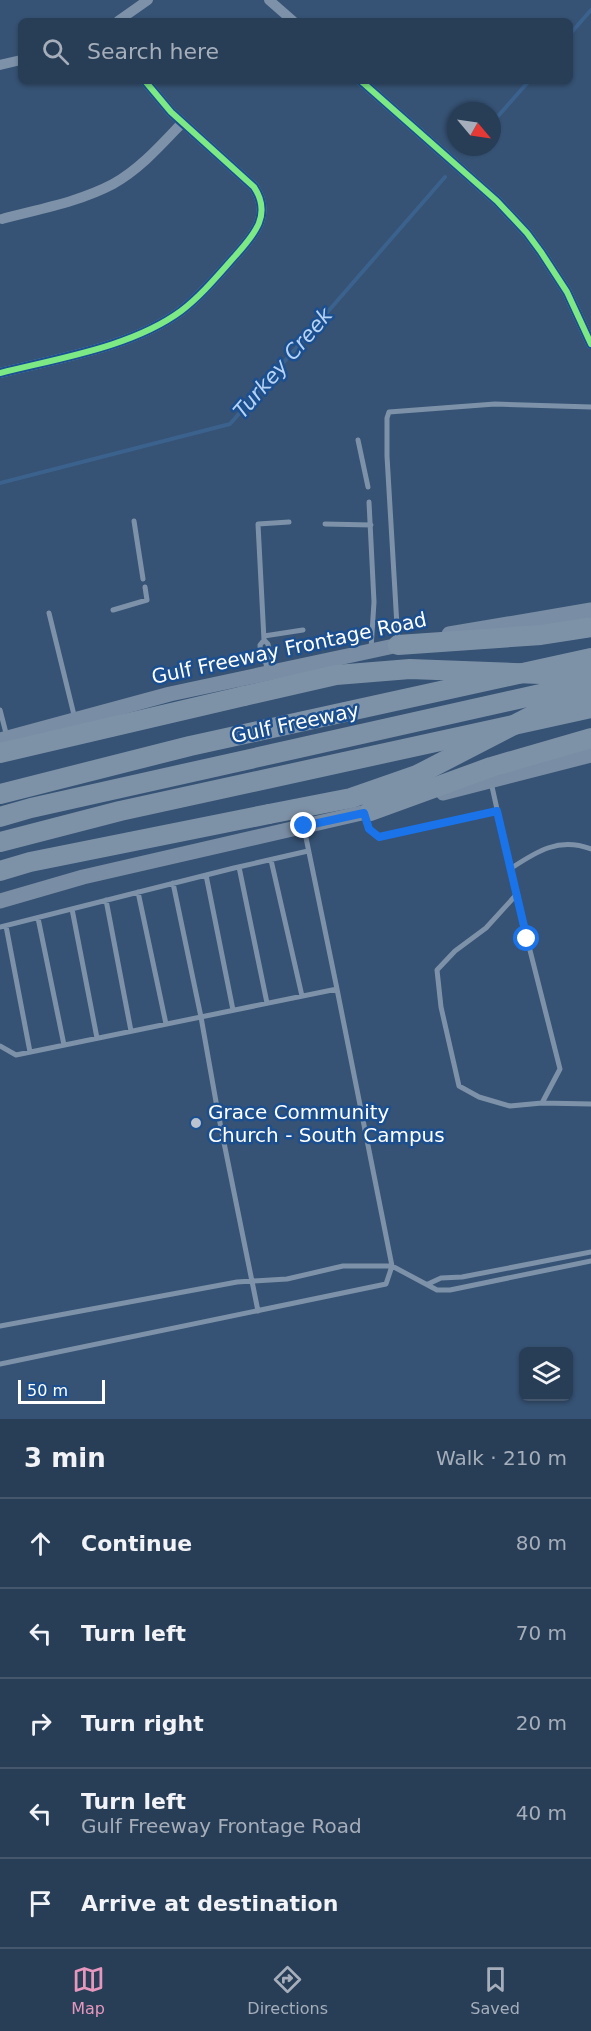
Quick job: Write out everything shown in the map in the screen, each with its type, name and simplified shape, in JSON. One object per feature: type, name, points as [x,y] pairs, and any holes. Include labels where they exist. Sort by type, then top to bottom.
[{"type":"highway","points":[[398,645],[541,635],[591,627]]},
{"type":"highway","name":"Gulf Freeway","points":[[0,794],[190,746],[591,658]]},
{"type":"highway","points":[[2,744],[244,696],[336,675],[410,669],[591,674]]},
{"type":"highway","name":"Gulf Freeway","points":[[0,817],[31,808],[591,683]]},
{"type":"highway","points":[[0,871],[30,862],[351,798],[417,775],[570,696],[591,689]]},
{"type":"highway","points":[[0,842],[120,812],[591,708]]},
{"type":"highway","points":[[367,812],[491,767],[591,738]]},
{"type":"main road","name":"Gulf Freeway Frontage Road","points":[[2,744],[75,720],[267,668],[591,610]]},
{"type":"main road","points":[[0,901],[83,877],[367,812],[591,755]]},
{"type":"street","points":[[122,18],[148,0]]},
{"type":"street","points":[[269,0],[290,18]]},
{"type":"street","points":[[0,65],[18,61]]},
{"type":"street","points":[[0,373],[124,340],[170,319],[205,290],[249,240],[260,221],[262,207],[259,194],[249,181],[182,123],[147,84]]},
{"type":"street","points":[[364,84],[497,201],[527,233],[567,292],[591,344]]},
{"type":"street","points":[[1,221],[85,196],[114,183],[140,165],[182,123]]},
{"type":"lane","points":[[398,645],[387,456],[389,412],[495,404],[591,407]]},
{"type":"lane","points":[[358,440],[368,487]]},
{"type":"lane","points":[[369,502],[374,602],[371,651]]},
{"type":"lane","points":[[134,521],[143,579]]},
{"type":"lane","points":[[267,668],[270,657],[268,644],[264,638],[258,524],[289,522]]},
{"type":"lane","points":[[325,524],[371,525]]},
{"type":"lane","points":[[113,610],[147,600],[145,587]]},
{"type":"lane","points":[[49,614],[75,720]]},
{"type":"lane","points":[[264,638],[303,630]]},
{"type":"lane","points":[[0,710],[2,744]]},
{"type":"lane","points":[[490,781],[560,1069],[542,1103]]},
{"type":"lane","points":[[367,812],[369,829],[379,837],[497,811]]},
{"type":"lane","points":[[0,1364],[386,1284],[392,1266],[304,826]]},
{"type":"lane","points":[[510,869],[530,856],[554,845],[578,844],[591,849]]},
{"type":"lane","points":[[30,1052],[3,926],[308,851]]},
{"type":"lane","points":[[271,860],[302,996]]},
{"type":"lane","points":[[239,867],[267,1003]]},
{"type":"lane","points":[[206,875],[233,1010]]},
{"type":"lane","points":[[173,883],[258,1311]]},
{"type":"lane","points":[[138,892],[166,1024]]},
{"type":"lane","points":[[516,895],[486,928],[454,951],[437,970],[441,1007],[459,1086],[479,1096],[510,1106],[542,1103],[591,1104]]},
{"type":"lane","points":[[106,900],[132,1031]]},
{"type":"lane","points":[[72,909],[97,1038]]},
{"type":"lane","points":[[38,918],[64,1045]]},
{"type":"lane","points":[[0,1046],[16,1055],[337,989]]},
{"type":"lane","points":[[428,1284],[441,1278],[462,1277],[591,1252]]},
{"type":"lane","points":[[0,1326],[237,1282],[287,1279],[343,1266],[392,1266],[437,1290],[450,1290],[591,1262]]},
{"type":"waterway","name":"Turkey Creek","points":[[573,31],[591,10]]},
{"type":"waterway","name":"Turkey Creek","points":[[501,113],[526,84]]},
{"type":"waterway","name":"Turkey Creek","points":[[0,483],[230,424],[445,177]]},
{"type":"cycle path","points":[[0,373],[94,350],[140,334],[162,323],[189,305],[255,231],[261,215],[261,206],[254,187],[171,112],[148,84]]},
{"type":"cycle path","points":[[364,84],[497,201],[527,233],[567,292],[591,344]]},
{"type":"place","name":"Grace Community Church - South Campus","points":[[196,1123]]},
{"type":"route","points":[[304,826],[364,813],[369,829],[379,837],[392,836],[497,811],[527,939]]}]
